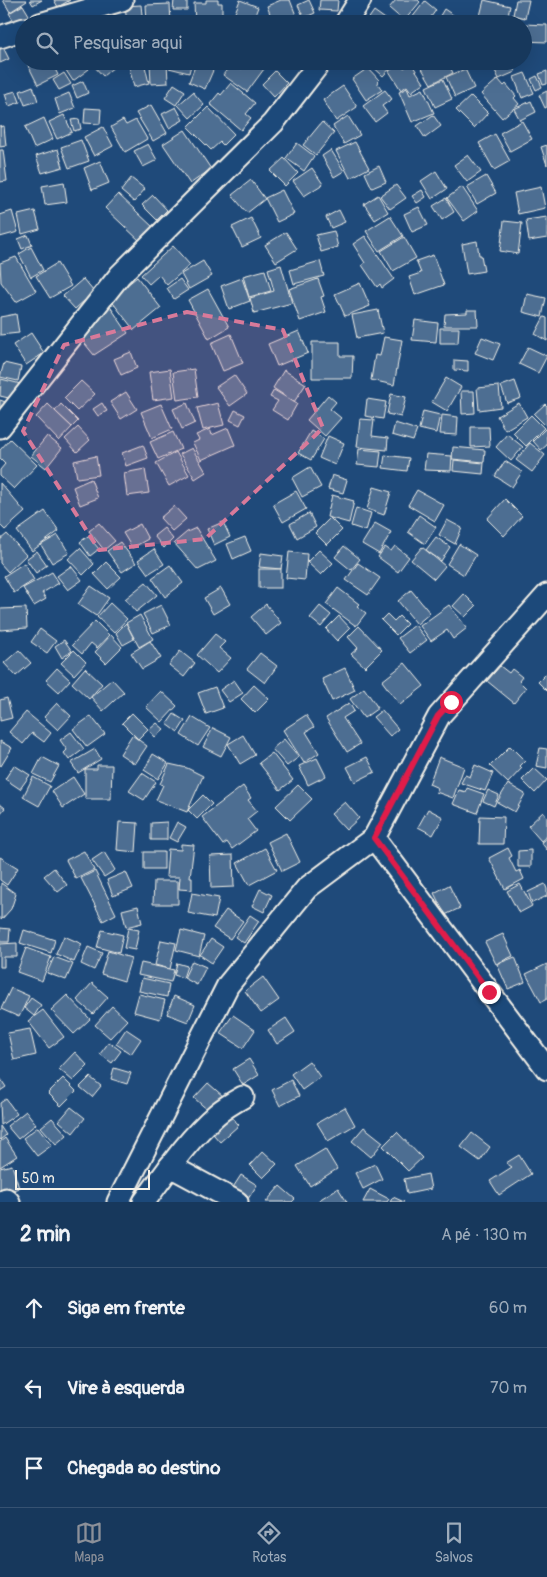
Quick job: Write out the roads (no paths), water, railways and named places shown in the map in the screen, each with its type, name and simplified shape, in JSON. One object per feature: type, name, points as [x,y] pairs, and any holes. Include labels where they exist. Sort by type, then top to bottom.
[{"type":"street","points":[[71,15],[122,0]]},
{"type":"street","points":[[351,15],[360,0]]},
{"type":"street","points":[[0,37],[15,31]]},
{"type":"street","points":[[0,427],[120,275],[273,123],[314,70]]},
{"type":"street","points":[[118,1202],[228,985],[307,888],[374,838],[438,716],[547,595]]},
{"type":"street","points":[[374,838],[547,1070]]},
{"type":"street","points":[[144,1202],[199,1131],[218,1113],[243,1097]]},
{"type":"street","points":[[170,1166],[237,1202]]}]
